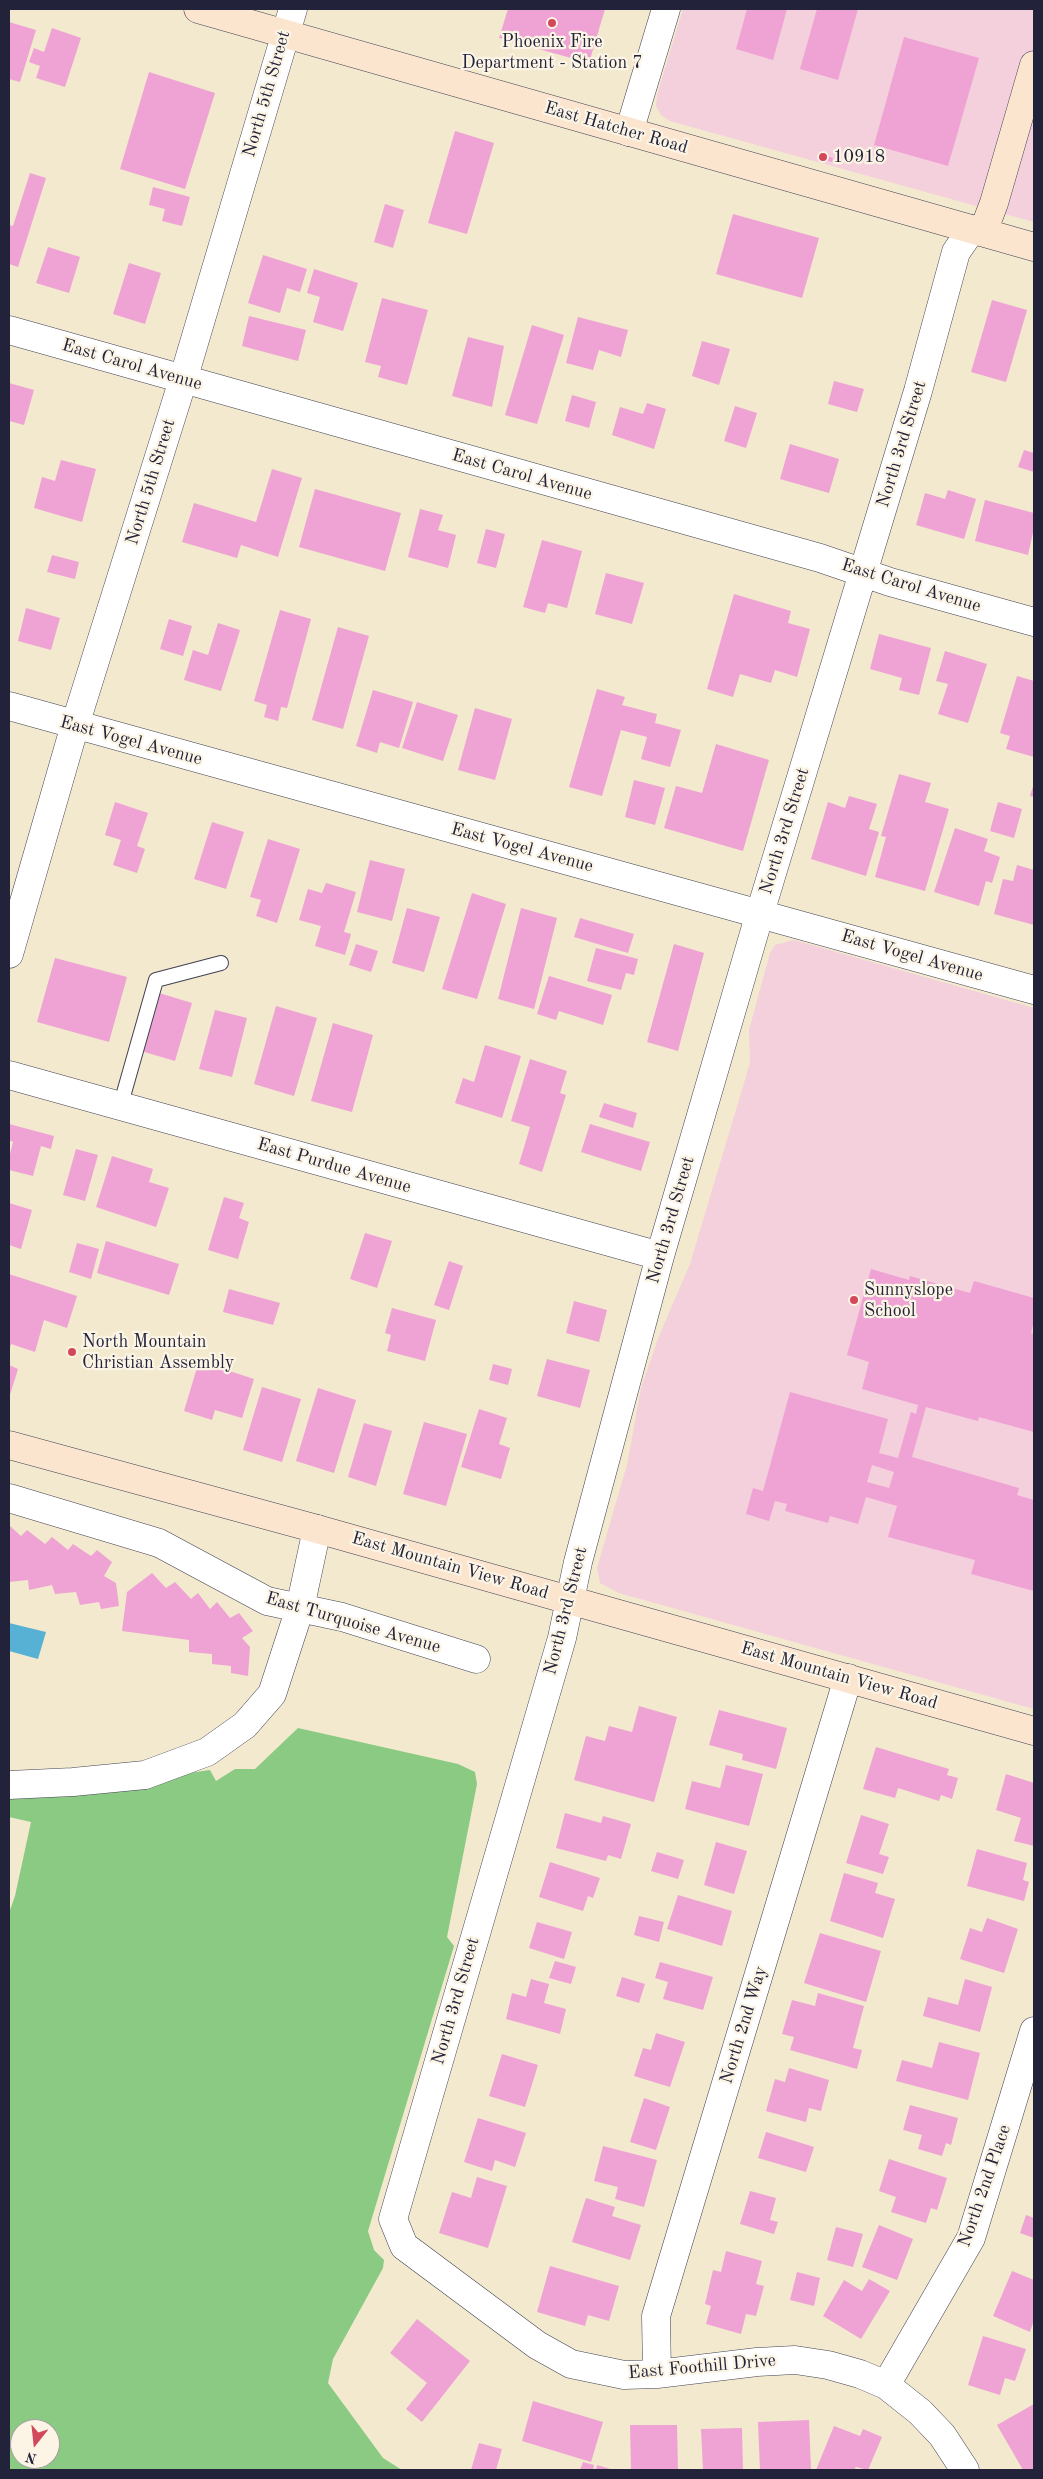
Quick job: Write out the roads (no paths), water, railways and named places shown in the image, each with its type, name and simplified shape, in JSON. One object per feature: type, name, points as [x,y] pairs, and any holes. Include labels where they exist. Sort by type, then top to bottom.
[{"type":"street","name":"East Hatcher Road","points":[[198,9],[288,21],[630,132],[1034,247]]},
{"type":"street","points":[[630,132],[666,9]]},
{"type":"street","name":"North 5th Street","points":[[9,954],[75,725],[183,380],[288,21]]},
{"type":"street","name":"North 3rd Street","points":[[392,2219],[554,1665],[578,1562],[660,1256],[760,914],[918,392],[956,252],[977,231],[994,203],[1034,65]]},
{"type":"street","name":"East Carol Avenue","points":[[9,330],[820,558],[863,573],[1034,622]]},
{"type":"street","name":"East Vogel Avenue","points":[[9,706],[1034,990]]},
{"type":"street","name":"East Purdue Avenue","points":[[9,1076],[660,1256]]},
{"type":"street","name":"East Mountain View Road","points":[[9,1444],[1034,1731]]},
{"type":"street","name":"East Turquoise Avenue","points":[[9,1498],[159,1543],[267,1601],[342,1617],[476,1659]]},
{"type":"street","points":[[9,1785],[73,1782],[145,1775],[208,1752],[245,1725],[272,1694],[300,1608],[317,1529]]},
{"type":"street","name":"North 2nd Way","points":[[657,2374],[656,2316],[848,1678]]},
{"type":"street","name":"North 2nd Place","points":[[886,2385],[971,2238],[1034,2031]]},
{"type":"street","name":"East Foothill Drive","points":[[392,2219],[404,2246],[537,2345],[571,2364],[624,2375],[657,2374],[756,2362],[795,2360],[828,2365],[860,2374],[886,2385],[920,2412],[942,2435],[965,2470]]},
{"type":"lane","points":[[120,1106],[156,980],[222,963]]},
{"type":"water","points":[[9,1623],[46,1632],[38,1659],[9,1651]]},
{"type":"place","name":"Phoenix Fire Department - Station 7","points":[[552,23]]},
{"type":"place","name":"10918","points":[[823,157]]},
{"type":"place","name":"Sunnyslope School","points":[[854,1300]]},
{"type":"place","name":"North Mountain Christian Assembly","points":[[72,1352]]}]
